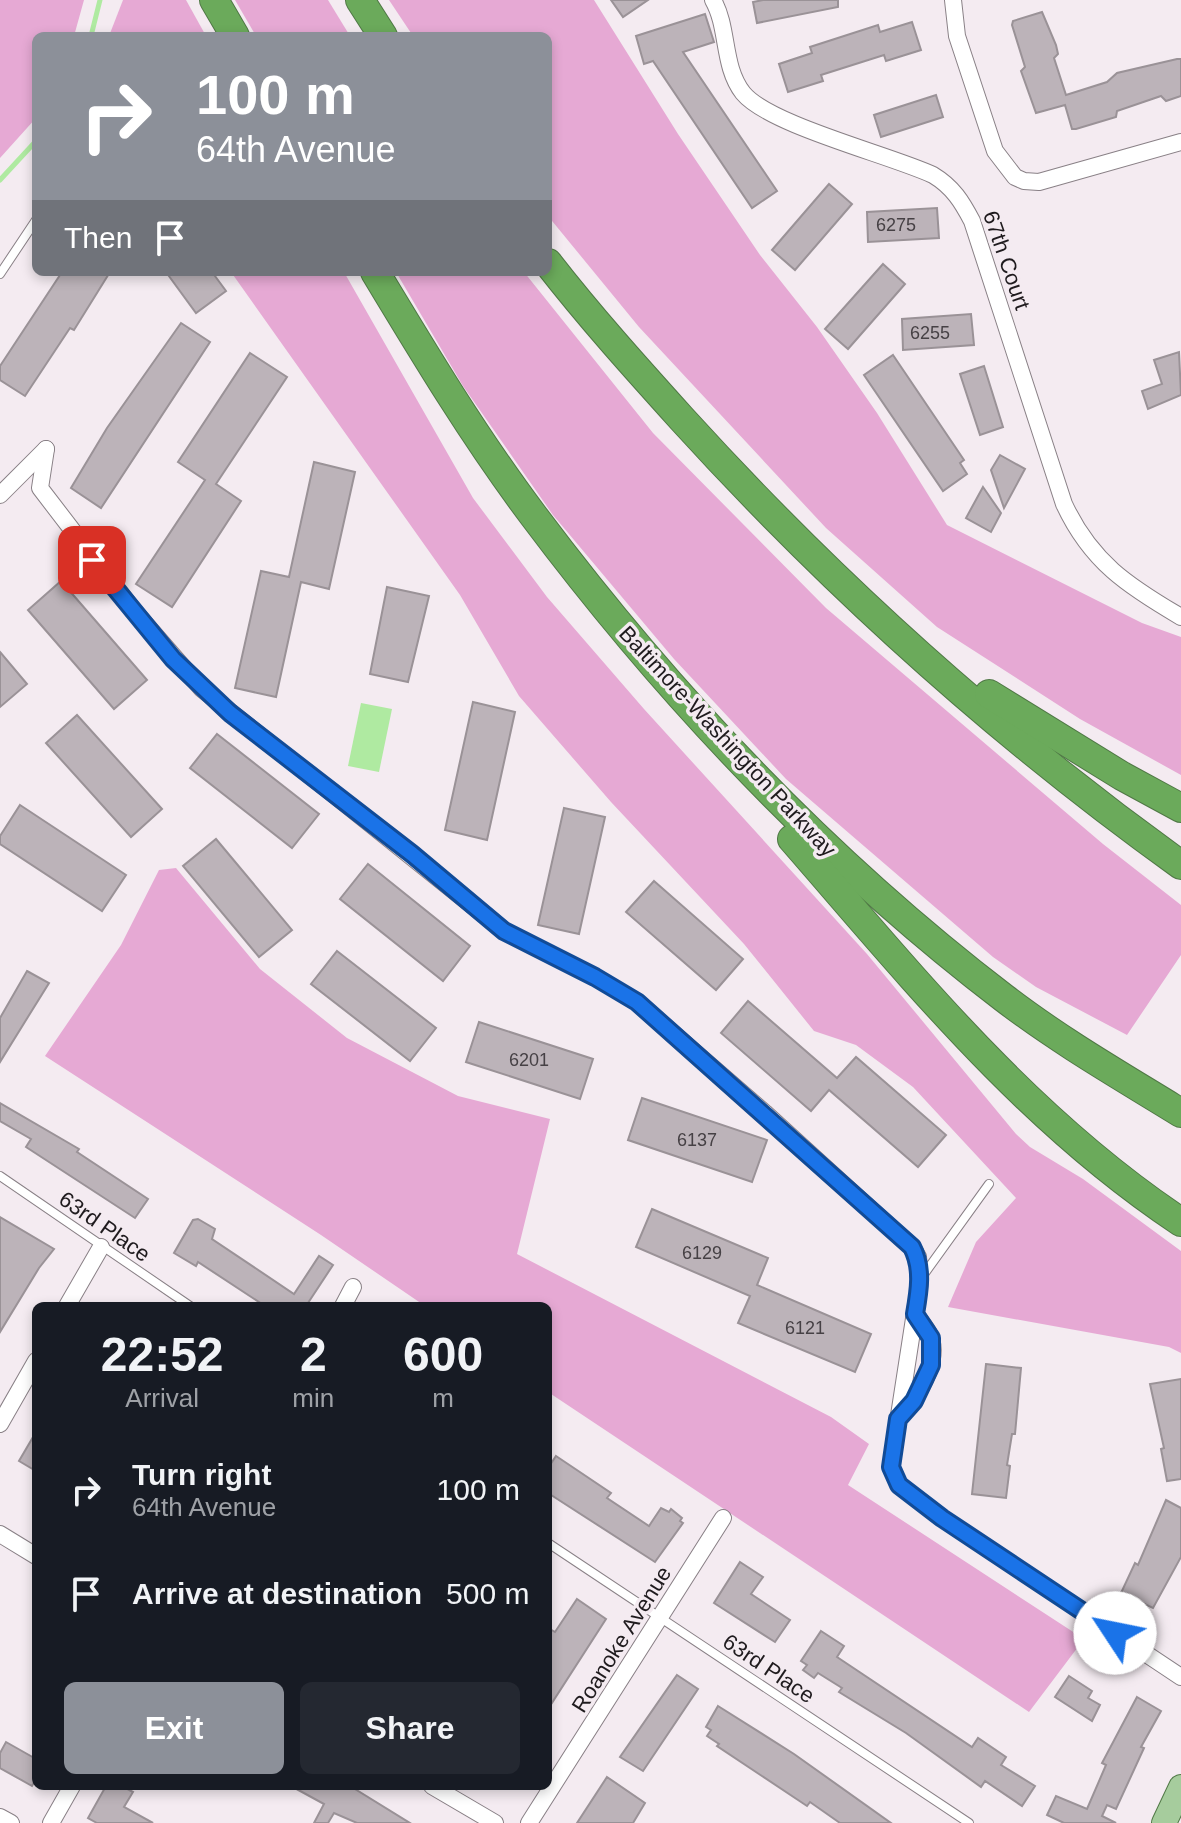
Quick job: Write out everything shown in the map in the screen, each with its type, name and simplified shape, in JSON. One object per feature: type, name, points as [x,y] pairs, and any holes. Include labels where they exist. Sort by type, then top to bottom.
[{"type":"highway","points":[[214,0],[233,32]]},
{"type":"highway","points":[[360,0],[380,32]]},
{"type":"highway","points":[[552,268],[717,457],[852,592],[1045,763],[1181,865]]},
{"type":"highway","name":"Baltimore-Washington Parkway","points":[[377,276],[432,368],[531,512],[599,600],[671,685],[806,830],[1004,999],[1052,1033],[1181,1113]]},
{"type":"highway","points":[[852,592],[1005,706],[1181,808]]},
{"type":"highway","points":[[671,685],[773,817],[983,1056],[1034,1107],[1090,1155],[1181,1222]]},
{"type":"main road","points":[[1164,1823],[1181,1787]]},
{"type":"street","name":"67th Court","points":[[713,0],[727,55],[744,94],[764,108],[800,125],[933,175],[960,198],[972,221],[1054,476],[1075,528],[1088,547],[1116,576],[1181,617]]},
{"type":"street","points":[[953,0],[957,36],[995,151],[1015,177],[1039,182],[1181,142]]},
{"type":"street","points":[[0,495],[46,449],[40,488],[92,560],[173,659],[202,689],[504,931],[637,1002],[912,1247],[918,1257],[920,1280],[891,1467],[899,1485],[942,1518],[1181,1677]]},
{"type":"street","points":[[69,1302],[101,1247]]},
{"type":"street","points":[[345,1302],[353,1287]]},
{"type":"street","points":[[898,1419],[914,1401],[931,1365],[931,1338],[915,1314]]},
{"type":"street","points":[[0,1424],[32,1368]]},
{"type":"street","name":"Roanoke Avenue","points":[[552,1787],[723,1518]]},
{"type":"street","points":[[0,1534],[32,1554]]},
{"type":"street","points":[[51,1823],[70,1790]]},
{"type":"street","points":[[439,1790],[495,1823]]},
{"type":"street","name":"Roanoke Avenue","points":[[529,1823],[550,1790]]},
{"type":"street","points":[[0,1817],[11,1823]]},
{"type":"lane","points":[[0,274],[32,226]]},
{"type":"lane","name":"63rd Place","points":[[0,1176],[184,1302]]},
{"type":"lane","points":[[920,1280],[989,1184]]},
{"type":"lane","name":"63rd Place","points":[[552,1546],[969,1823]]},
{"type":"shaded area","points":[[0,0],[84,0],[75,32],[32,32],[32,122],[0,158]]},
{"type":"shaded area","points":[[123,0],[186,0],[204,32],[111,32]]},
{"type":"shaded area","points":[[235,0],[328,0],[348,32],[254,32]]},
{"type":"shaded area","points":[[389,0],[594,0],[678,134],[760,255],[817,327],[877,413],[947,525],[1142,623],[1181,637],[1181,775],[1080,719],[937,627],[826,528],[639,327],[552,221],[552,32],[410,32]]},
{"type":"shaded area","points":[[234,276],[346,276],[473,498],[547,597],[644,709],[867,954],[1016,1134],[1030,1147],[1083,1179],[1181,1251],[1181,1353],[1169,1347],[948,1307],[976,1242],[1016,1198],[913,1087],[856,1045],[814,1031],[744,944],[611,802],[519,696],[460,595]]},
{"type":"shaded area","points":[[398,276],[527,276],[653,433],[826,608],[1103,844],[1181,905],[1181,955],[1127,1035],[1036,987],[993,957],[786,779],[674,659],[553,515],[463,386]]},
{"type":"shaded area","points":[[361,703],[392,709],[379,772],[348,766]]},
{"type":"shaded area","points":[[176,868],[260,969],[347,1038],[458,1096],[550,1119],[517,1254],[831,1417],[869,1444],[848,1485],[1084,1639],[1029,1712],[552,1395],[552,1302],[419,1302],[45,1056],[121,945],[159,870]]},
{"type":"building","points":[[611,0],[648,0],[623,17]]},
{"type":"building","points":[[838,0],[838,7],[757,23],[753,2]]},
{"type":"building","points":[[1042,12],[1056,45],[1058,54],[1054,58],[1066,95],[1107,82],[1117,73],[1181,59],[1181,96],[1166,101],[1161,96],[1117,111],[1116,117],[1076,129],[1072,129],[1065,105],[1036,113],[1021,71],[1025,67],[1012,25],[1013,21]]},
{"type":"building","points":[[705,14],[714,42],[683,52],[777,191],[752,208],[653,61],[644,64],[636,36]]},
{"type":"building","points":[[912,22],[921,50],[886,61],[884,55],[821,75],[823,81],[788,92],[779,64],[812,53],[810,47],[878,25],[880,32]]},
{"type":"building","points":[[936,95],[943,117],[881,137],[874,115]]},
{"type":"building","points":[[829,184],[852,204],[795,270],[772,250]]},
{"type":"building","points":[[937,208],[939,238],[868,242],[867,212]]},
{"type":"building","points":[[883,264],[905,284],[848,349],[825,329]]},
{"type":"building","points":[[59,276],[108,276],[74,330],[70,328],[25,396],[0,380],[0,366]]},
{"type":"building","points":[[169,276],[215,276],[226,291],[196,313]]},
{"type":"building","points":[[971,314],[974,345],[903,350],[902,319]]},
{"type":"building","points":[[181,323],[210,342],[101,508],[71,488],[107,428]]},
{"type":"building","points":[[1179,352],[1181,395],[1148,409],[1142,391],[1162,384],[1154,360]]},
{"type":"building","points":[[250,353],[287,377],[216,484],[241,501],[172,607],[136,584],[205,480],[178,462]]},
{"type":"building","points":[[893,355],[964,460],[960,463],[967,474],[943,491],[864,375]]},
{"type":"building","points":[[984,366],[1003,427],[980,435],[960,374]]},
{"type":"building","points":[[1000,455],[1025,469],[1004,508],[991,470]]},
{"type":"building","points":[[314,462],[355,472],[329,589],[301,582],[276,697],[235,688],[261,571],[289,577]]},
{"type":"building","points":[[983,487],[1001,513],[991,532],[966,518]]},
{"type":"building","points":[[61,581],[147,680],[114,709],[28,610]]},
{"type":"building","points":[[387,587],[429,596],[408,682],[370,674]]},
{"type":"building","points":[[0,652],[27,684],[0,707]]},
{"type":"building","points":[[473,702],[515,712],[487,840],[445,830]]},
{"type":"building","points":[[77,715],[162,809],[131,837],[46,743]]},
{"type":"building","points":[[217,734],[319,814],[292,848],[190,768]]},
{"type":"building","points":[[20,805],[126,875],[102,911],[0,844],[0,836]]},
{"type":"building","points":[[564,808],[605,817],[579,934],[538,925]]},
{"type":"building","points":[[216,839],[292,930],[259,957],[183,866]]},
{"type":"building","points":[[368,864],[470,946],[443,981],[340,899]]},
{"type":"building","points":[[654,881],[743,959],[716,990],[626,912]]},
{"type":"building","points":[[337,951],[436,1028],[410,1061],[311,984]]},
{"type":"building","points":[[27,971],[49,983],[0,1062],[0,1018]]},
{"type":"building","points":[[748,1001],[837,1078],[856,1057],[946,1135],[918,1167],[829,1090],[811,1111],[721,1033]]},
{"type":"building","points":[[479,1022],[593,1059],[580,1099],[466,1062]]},
{"type":"building","points":[[642,1098],[767,1140],[752,1182],[628,1140]]},
{"type":"building","points":[[0,1103],[79,1149],[77,1152],[148,1199],[135,1218],[26,1147],[31,1139],[0,1121]]},
{"type":"building","points":[[652,1209],[768,1258],[757,1285],[871,1334],[855,1372],[738,1323],[750,1296],[636,1247]]},
{"type":"building","points":[[0,1217],[54,1249],[0,1332]]},
{"type":"building","points":[[198,1219],[215,1229],[212,1239],[294,1294],[319,1256],[333,1265],[309,1302],[259,1302],[198,1262],[196,1266],[174,1253],[193,1220]]},
{"type":"building","points":[[986,1364],[1021,1368],[1015,1434],[1012,1434],[1007,1465],[1010,1466],[1006,1498],[972,1494]]},
{"type":"building","points":[[1181,1379],[1181,1479],[1167,1481],[1161,1449],[1164,1448],[1150,1384]]},
{"type":"building","points":[[32,1439],[32,1469],[19,1461]]},
{"type":"building","points":[[556,1456],[611,1493],[607,1498],[649,1526],[661,1508],[669,1512],[671,1509],[682,1518],[680,1521],[683,1523],[655,1562],[552,1496],[552,1462]]},
{"type":"building","points":[[1166,1500],[1181,1508],[1181,1557],[1153,1608],[1121,1593],[1135,1563],[1138,1565]]},
{"type":"building","points":[[740,1562],[763,1577],[751,1594],[790,1620],[775,1642],[714,1603]]},
{"type":"building","points":[[577,1599],[606,1619],[552,1703],[552,1630],[555,1632]]},
{"type":"building","points":[[821,1631],[844,1646],[837,1657],[972,1747],[978,1738],[1006,1757],[1001,1765],[1035,1786],[1022,1806],[985,1781],[981,1787],[906,1733],[839,1692],[842,1688],[818,1673],[814,1678],[803,1670],[807,1665],[801,1661]]},
{"type":"building","points":[[677,1675],[698,1689],[643,1771],[620,1757]]},
{"type":"building","points":[[1069,1676],[1092,1691],[1088,1698],[1100,1705],[1092,1721],[1055,1697]]},
{"type":"building","points":[[1137,1697],[1161,1711],[1141,1747],[1144,1748],[1116,1809],[1107,1805],[1102,1816],[1116,1823],[1064,1823],[1047,1815],[1056,1796],[1087,1809],[1106,1765],[1102,1763]]},
{"type":"building","points":[[718,1706],[794,1754],[891,1823],[840,1823],[810,1802],[807,1806],[717,1746],[719,1744],[707,1736],[711,1730],[706,1727]]},
{"type":"building","points":[[6,1742],[32,1757],[32,1786],[0,1768],[0,1753]]},
{"type":"building","points":[[607,1777],[645,1803],[633,1823],[577,1823]]},
{"type":"building","points":[[104,1790],[129,1790],[133,1792],[124,1807],[153,1823],[97,1823],[88,1818]]},
{"type":"building","points":[[298,1790],[356,1790],[410,1823],[357,1823],[334,1813],[328,1823],[314,1823],[324,1804]]},
{"type":"waterway","points":[[92,32],[100,0]]},
{"type":"waterway","points":[[0,180],[32,145]]},
{"type":"route","points":[[92,560],[173,659],[230,713],[412,854],[504,931],[616,988],[637,1002],[912,1247],[918,1257],[920,1280],[915,1314],[931,1338],[931,1365],[914,1401],[898,1419],[891,1467],[893,1476],[899,1485],[942,1518],[1115,1633]]}]
